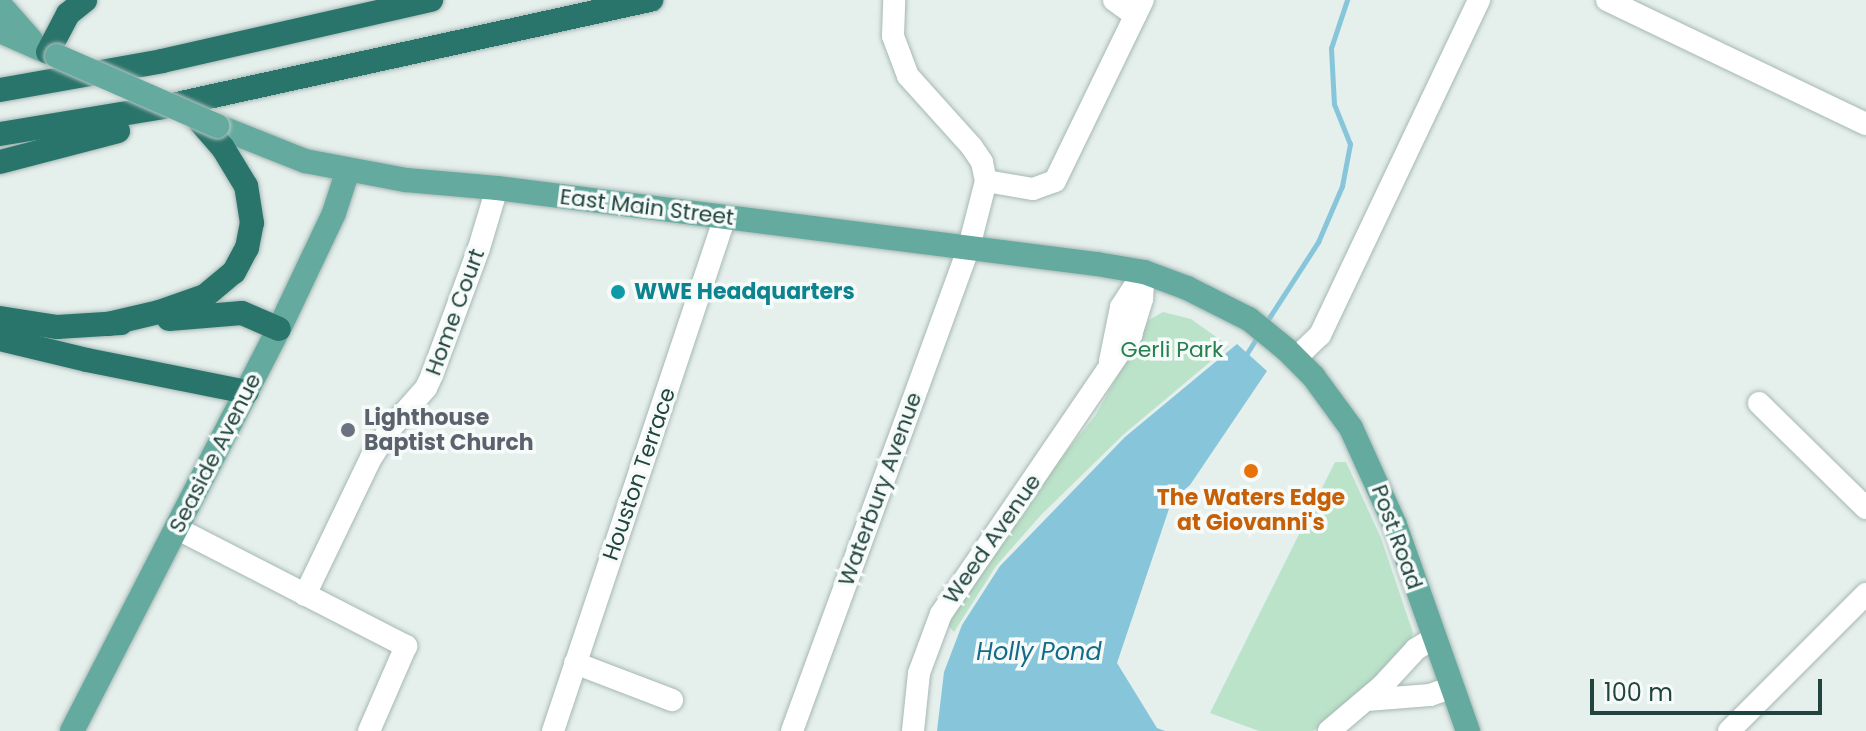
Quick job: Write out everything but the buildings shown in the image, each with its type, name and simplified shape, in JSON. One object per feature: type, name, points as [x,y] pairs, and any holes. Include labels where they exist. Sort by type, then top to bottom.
[{"type":"highway","points":[[48,52],[68,14],[85,0]]},
{"type":"highway","points":[[0,90],[148,64],[431,0]]},
{"type":"highway","points":[[0,134],[109,118],[651,0]]},
{"type":"highway","points":[[0,162],[414,52]]},
{"type":"highway","points":[[108,324],[168,310],[205,296],[234,272],[247,248],[252,223],[246,186],[206,121]]},
{"type":"highway","points":[[0,318],[57,327],[242,313],[279,329]]},
{"type":"highway","points":[[0,339],[74,358],[247,392]]},
{"type":"main road","points":[[0,5],[48,52]]},
{"type":"main road","name":"East Main Street","points":[[0,31],[305,161],[406,180],[497,188],[1144,272],[1187,288],[1249,319],[1292,354]]},
{"type":"main road","name":"Seaside Avenue","points":[[72,731],[279,329],[334,213],[348,170]]},
{"type":"main road","name":"Post Road","points":[[1292,354],[1336,405],[1369,463],[1468,731]]},
{"type":"street","points":[[894,0],[893,36],[908,76],[972,147],[982,162],[986,181],[1033,189],[1055,181],[1139,8],[1114,0]]},
{"type":"street","points":[[1292,354],[1320,335],[1479,0]]},
{"type":"street","points":[[1607,0],[1866,124]]},
{"type":"street","name":"Waterbury Avenue","points":[[792,731],[969,247],[986,181]]},
{"type":"street","name":"Home Court","points":[[305,595],[371,458],[389,430],[426,388],[479,248],[497,188]]},
{"type":"street","name":"Houston Terrace","points":[[553,731],[725,217]]},
{"type":"street","name":"Weed Avenue","points":[[913,731],[919,673],[941,614],[971,565],[1066,433],[1131,335],[1142,299],[1144,272]]},
{"type":"street","points":[[1759,403],[1866,508]]},
{"type":"street","points":[[176,528],[406,646],[369,731]]},
{"type":"street","points":[[1729,731],[1866,594]]},
{"type":"street","points":[[1329,731],[1367,700],[1416,649],[1434,638]]},
{"type":"street","points":[[575,663],[672,700]]},
{"type":"street","points":[[1367,700],[1430,695],[1453,687]]},
{"type":"green space","name":"Gerli Park","points":[[1163,312],[1191,319],[1229,346],[1124,434],[1041,515],[996,566],[954,632],[947,624],[1029,498],[1095,416],[1149,320]]},
{"type":"green space","points":[[1335,462],[1346,462],[1381,538],[1413,633],[1408,649],[1371,692],[1313,731],[1259,731],[1210,713]]},
{"type":"water","name":"Holly Pond","points":[[1237,344],[1267,371],[1190,485],[1172,500],[1117,663],[1157,728],[1165,731],[937,731],[944,672],[962,625],[1000,566],[1125,437]]},
{"type":"waterway","points":[[1265,324],[1318,242],[1342,186],[1350,144],[1334,104],[1331,48],[1347,0]]},
{"type":"waterway","points":[[1244,358],[1258,336]]},
{"type":"place","name":"WWE Headquarters","points":[[618,292]]},
{"type":"place","name":"Lighthouse Baptist Church","points":[[348,430]]},
{"type":"place","name":"The Waters Edge at Giovanni's","points":[[1251,471]]}]
